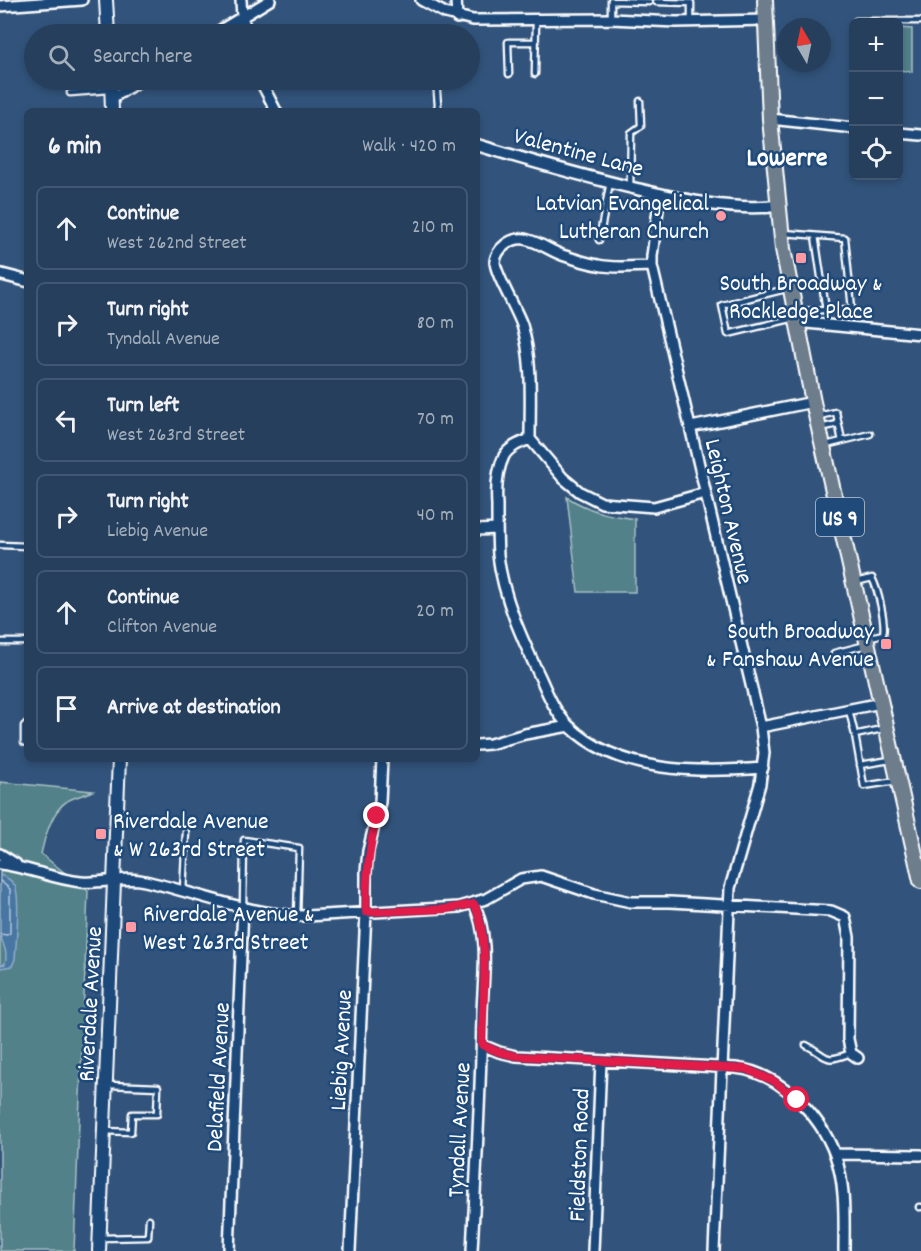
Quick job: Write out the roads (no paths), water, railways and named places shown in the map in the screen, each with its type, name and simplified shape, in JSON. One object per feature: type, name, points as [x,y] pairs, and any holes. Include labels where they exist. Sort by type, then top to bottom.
[{"type":"main road","points":[[106,0],[107,24]]},
{"type":"main road","name":"US 9","points":[[765,0],[770,119],[777,206],[795,317],[921,881]]},
{"type":"main road","points":[[111,90],[112,108]]},
{"type":"main road","name":"Riverdale Avenue","points":[[99,1251],[116,879],[119,762]]},
{"type":"street","points":[[0,6],[82,0]]},
{"type":"street","points":[[242,0],[244,24]]},
{"type":"street","points":[[230,24],[270,0]]},
{"type":"street","points":[[421,0],[457,18],[473,20],[766,20]]},
{"type":"street","points":[[456,0],[457,18]]},
{"type":"street","points":[[264,90],[272,108]]},
{"type":"street","points":[[770,119],[849,127]]},
{"type":"street","points":[[903,133],[921,135]]},
{"type":"street","name":"Valentine Lane","points":[[480,146],[610,182],[698,203],[734,208],[777,206]]},
{"type":"street","name":"Leighton Avenue","points":[[660,194],[652,266],[764,747],[763,768],[755,805],[733,874],[729,905],[714,1251]]},
{"type":"street","points":[[652,266],[600,266],[559,254],[543,245],[523,239],[515,239],[499,251],[495,259],[496,269],[515,306],[527,352],[530,439],[563,478],[580,492],[602,503],[654,507],[705,493]]},
{"type":"street","points":[[0,274],[24,280]]},
{"type":"street","points":[[795,317],[921,334]]},
{"type":"street","points":[[691,427],[813,402]]},
{"type":"street","points":[[530,439],[509,450],[503,458],[496,496],[499,557],[506,590],[522,639],[560,715],[568,726],[599,747],[617,756],[638,762],[658,766],[714,770],[763,768]]},
{"type":"street","points":[[480,530],[497,529]]},
{"type":"street","points":[[761,727],[881,704]]},
{"type":"street","points":[[480,745],[568,726]]},
{"type":"street","name":"Liebig Avenue","points":[[350,1251],[366,872],[368,851],[380,802],[382,762]]},
{"type":"street","points":[[0,854],[18,866]]},
{"type":"street","points":[[0,864],[18,866],[81,882],[134,879],[263,912],[297,916],[446,909],[474,904],[521,879],[541,876],[594,894],[631,902],[729,905],[840,914],[845,917],[849,937],[848,1026],[855,1056]]},
{"type":"street","name":"Tyndall Avenue","points":[[472,1251],[482,1045],[483,936],[481,920],[474,904]]},
{"type":"street","name":"Delafield Avenue","points":[[228,1251],[243,906]]},
{"type":"street","points":[[482,1045],[516,1056],[723,1067],[754,1072],[785,1089],[815,1121],[835,1155],[842,1190],[844,1251]]},
{"type":"street","name":"Fieldston Road","points":[[593,1251],[601,1061]]},
{"type":"street","points":[[835,1155],[921,1155]]},
{"type":"lane","points":[[610,19],[611,0],[649,2]]},
{"type":"lane","points":[[656,2],[691,1],[691,21]]},
{"type":"lane","points":[[535,74],[536,20]]},
{"type":"lane","points":[[903,21],[921,21]]},
{"type":"lane","points":[[509,74],[508,42],[535,42]]},
{"type":"lane","points":[[70,93],[101,90]]},
{"type":"lane","points":[[437,90],[437,108]]},
{"type":"lane","points":[[630,187],[632,133],[641,126],[640,101]]},
{"type":"lane","points":[[599,240],[610,182]]},
{"type":"lane","points":[[781,233],[845,238],[852,309],[826,310],[729,334],[722,305],[790,288]]},
{"type":"lane","points":[[815,236],[826,310]]},
{"type":"lane","points":[[818,422],[836,412],[842,441]]},
{"type":"lane","points":[[818,422],[838,424]]},
{"type":"lane","points":[[823,446],[870,434]]},
{"type":"lane","points":[[0,545],[24,546]]},
{"type":"lane","points":[[834,653],[868,641]]},
{"type":"lane","points":[[0,642],[24,642]]},
{"type":"lane","points":[[849,710],[864,786],[899,780]]},
{"type":"lane","points":[[24,726],[24,742]]},
{"type":"lane","points":[[855,735],[887,728]]},
{"type":"lane","points":[[860,765],[895,759]]},
{"type":"lane","points":[[183,891],[186,832]]},
{"type":"lane","points":[[243,906],[244,840],[300,848],[297,916]]},
{"type":"lane","points":[[806,1045],[825,1059],[855,1056]]},
{"type":"lane","points":[[104,1131],[131,1132],[132,1114],[158,1114],[158,1087],[106,1085]]},
{"type":"lane","points":[[100,1238],[148,1237],[149,1220]]},
{"type":"water","points":[[0,875],[9,879],[15,886],[18,911],[15,959],[12,966],[0,968],[0,965],[5,964],[6,955],[0,932]]},
{"type":"place","name":"Latvian Evangelical Lutheran Church","points":[[721,216]]},
{"type":"place","name":"South Broadway & Rockledge Place","points":[[801,258]]},
{"type":"place","name":"South Broadway & Fanshaw Avenue","points":[[886,644]]},
{"type":"place","name":"Riverdale Avenue & W 263rd Street","points":[[101,834]]},
{"type":"place","name":"Riverdale Avenue & West 263rd Street","points":[[131,927]]},
{"type":"district","name":"Lowerre","points":[[787,156]]}]
